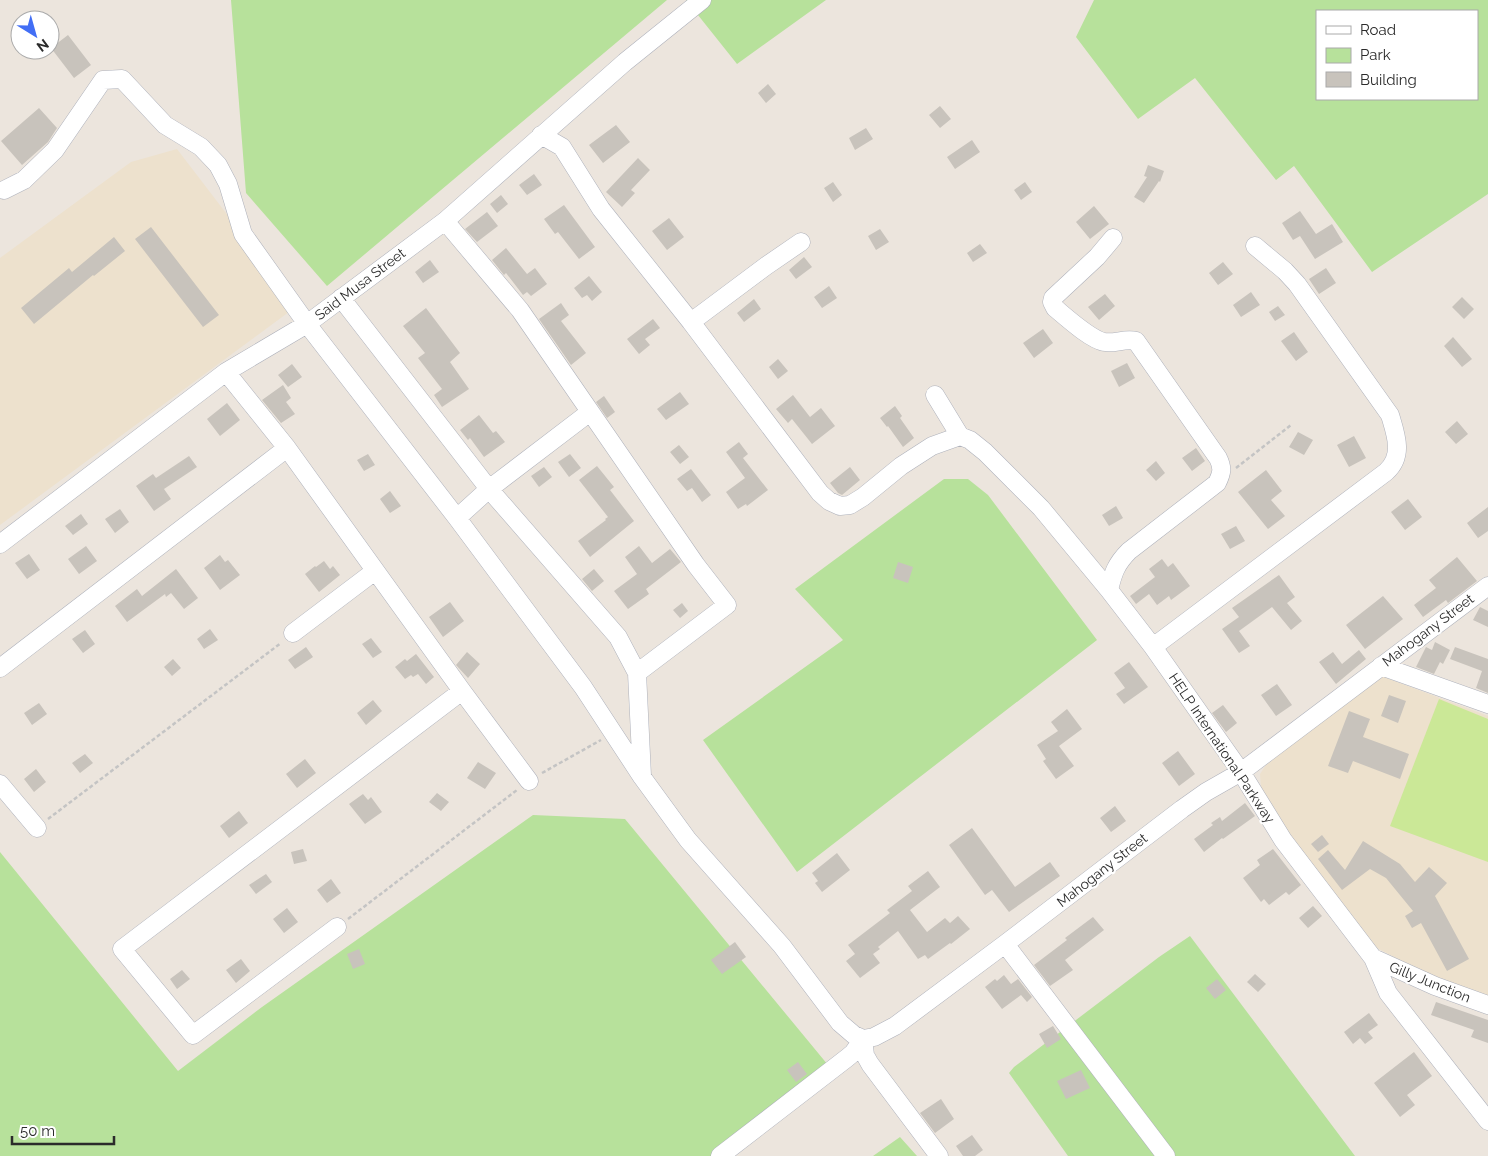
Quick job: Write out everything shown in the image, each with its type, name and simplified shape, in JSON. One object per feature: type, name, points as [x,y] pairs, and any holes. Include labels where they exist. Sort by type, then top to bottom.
[{"type":"street","name":"Said Musa Street","points":[[0,544],[226,372],[307,324],[445,221],[625,62],[702,0]]},
{"type":"street","points":[[4,190],[24,180],[55,150],[103,80],[122,79],[165,125],[201,147],[218,165],[228,184],[243,234],[307,324],[457,518],[583,687],[642,777],[688,840],[782,946],[840,1023],[854,1035],[863,1039]]},
{"type":"street","points":[[542,135],[562,147],[601,210],[691,322],[820,493],[829,500],[840,506],[850,505],[901,466],[932,446],[960,436]]},
{"type":"street","points":[[445,221],[520,310],[696,565],[727,605],[637,673]]},
{"type":"street","points":[[1109,590],[1115,568],[1124,555],[1217,483],[1222,473],[1222,465],[1218,458],[1136,341],[1131,339],[1103,342],[1094,338],[1055,308],[1052,302],[1053,298],[1097,257],[1113,238]]},
{"type":"street","points":[[691,322],[801,242]]},
{"type":"street","points":[[1153,647],[1386,472],[1393,466],[1396,460],[1398,450],[1390,416],[1297,284],[1285,271],[1255,246]]},
{"type":"street","points":[[341,298],[489,489],[618,637],[637,673],[642,777]]},
{"type":"street","points":[[226,372],[288,448],[462,691],[529,781]]},
{"type":"street","name":"HELP International Parkway","points":[[935,395],[960,436],[970,440],[986,452],[1041,508],[1109,590],[1153,647],[1241,772],[1283,840],[1373,958],[1388,993],[1488,1121]]},
{"type":"street","points":[[457,518],[489,489],[590,412]]},
{"type":"street","points":[[0,668],[288,448]]},
{"type":"street","points":[[293,633],[376,571]]},
{"type":"street","name":"Mahogany Street","points":[[863,1039],[874,1037],[895,1026],[1182,809],[1206,792],[1241,772],[1487,587]]},
{"type":"street","points":[[1381,666],[1488,704]]},
{"type":"street","points":[[337,927],[193,1035],[122,949],[462,691]]},
{"type":"street","points":[[0,784],[37,828]]},
{"type":"street","points":[[1005,944],[1166,1156]]},
{"type":"street","name":"Gilly Junction","points":[[1373,958],[1435,986],[1488,1005]]},
{"type":"street","points":[[720,1156],[847,1058],[863,1039]]},
{"type":"street","points":[[863,1039],[865,1055],[870,1064],[939,1156]]},
{"type":"path","points":[[1217,483],[1291,425]]},
{"type":"path","points":[[37,828],[293,633]]},
{"type":"path","points":[[337,927],[529,781],[613,733]]},
{"type":"shaded area","points":[[177,149],[297,306],[0,525],[0,258],[131,162]]},
{"type":"shaded area","points":[[1381,676],[1488,716],[1488,996],[1435,978],[1371,945],[1262,802],[1260,774],[1276,750]]},
{"type":"green space","points":[[231,0],[667,0],[327,286],[246,193]]},
{"type":"green space","points":[[686,0],[826,0],[737,64]]},
{"type":"green space","points":[[1094,0],[1488,0],[1488,194],[1372,272],[1294,166],[1276,180],[1195,78],[1138,119],[1076,37]]},
{"type":"green space","points":[[944,479],[968,479],[988,495],[1097,640],[797,872],[703,740],[843,640],[795,589]]},
{"type":"green space","points":[[1439,699],[1488,719],[1488,862],[1390,826]]},
{"type":"green space","points":[[533,815],[625,819],[828,1065],[712,1156],[0,1156],[0,852],[178,1071],[262,1007]]},
{"type":"green space","points":[[1190,936],[1355,1156],[1068,1156],[1009,1073],[1014,1067],[1159,957]]},
{"type":"green space","points":[[900,1137],[917,1156],[873,1156]]},
{"type":"building","points":[[68,35],[91,65],[74,78],[60,60],[60,41]]},
{"type":"building","points":[[768,84],[776,94],[766,103],[758,93]]},
{"type":"building","points":[[940,106],[951,119],[940,128],[929,115]]},
{"type":"building","points":[[39,108],[57,128],[48,142],[22,165],[1,141]]},
{"type":"building","points":[[616,125],[630,142],[603,163],[589,145]]},
{"type":"building","points":[[866,128],[873,139],[855,150],[849,138]]},
{"type":"building","points":[[972,140],[980,152],[955,169],[947,157]]},
{"type":"building","points":[[638,158],[650,170],[631,190],[635,193],[622,207],[606,192]]},
{"type":"building","points":[[1148,165],[1164,171],[1160,182],[1144,203],[1134,197],[1147,177],[1144,176]]},
{"type":"building","points":[[534,174],[542,185],[527,195],[519,185]]},
{"type":"building","points":[[833,182],[842,195],[833,202],[824,188]]},
{"type":"building","points":[[1025,182],[1032,192],[1021,200],[1014,190]]},
{"type":"building","points":[[501,195],[508,204],[497,213],[490,204]]},
{"type":"building","points":[[564,205],[595,247],[579,259],[558,232],[555,234],[544,219]]},
{"type":"building","points":[[1094,206],[1109,224],[1090,239],[1076,222]]},
{"type":"building","points":[[1300,211],[1316,234],[1332,224],[1343,242],[1315,259],[1300,236],[1293,240],[1282,223]]},
{"type":"building","points":[[487,212],[498,226],[477,242],[465,229]]},
{"type":"building","points":[[669,218],[684,237],[667,250],[652,231]]},
{"type":"building","points":[[151,227],[219,315],[203,327],[135,239]]},
{"type":"building","points":[[880,229],[889,242],[876,250],[868,236]]},
{"type":"building","points":[[114,237],[125,251],[34,324],[21,308],[69,268],[72,272]]},
{"type":"building","points":[[980,244],[987,253],[973,262],[967,253]]},
{"type":"building","points":[[506,248],[527,274],[535,268],[547,284],[531,296],[527,292],[523,295],[506,273],[504,275],[492,260]]},
{"type":"building","points":[[804,257],[812,267],[796,279],[789,270]]},
{"type":"building","points":[[430,260],[439,272],[423,283],[415,272]]},
{"type":"building","points":[[1223,262],[1233,274],[1218,285],[1209,273]]},
{"type":"building","points":[[1326,268],[1336,283],[1319,294],[1309,279]]},
{"type":"building","points":[[589,276],[602,292],[592,301],[587,295],[582,298],[574,288]]},
{"type":"building","points":[[829,286],[837,298],[822,308],[814,297]]},
{"type":"building","points":[[1251,292],[1260,305],[1241,317],[1233,305]]},
{"type":"building","points":[[1105,294],[1115,306],[1099,320],[1088,307]]},
{"type":"building","points":[[1462,297],[1474,309],[1464,319],[1452,307]]},
{"type":"building","points":[[754,299],[761,309],[744,322],[737,313]]},
{"type":"building","points":[[561,303],[569,315],[561,321],[586,353],[571,365],[539,319]]},
{"type":"building","points":[[1278,306],[1285,315],[1275,321],[1269,312]]},
{"type":"building","points":[[426,308],[460,353],[450,362],[469,389],[442,407],[434,395],[442,389],[418,358],[425,353],[403,326]]},
{"type":"building","points":[[653,319],[660,328],[645,339],[650,345],[639,354],[627,339]]},
{"type":"building","points":[[1043,329],[1053,343],[1034,358],[1023,343]]},
{"type":"building","points":[[1294,332],[1308,352],[1296,361],[1281,341]]},
{"type":"building","points":[[1453,337],[1472,359],[1462,367],[1444,346]]},
{"type":"building","points":[[778,359],[788,371],[778,379],[769,367]]},
{"type":"building","points":[[1127,363],[1135,378],[1119,387],[1111,371]]},
{"type":"building","points":[[292,364],[302,377],[288,387],[278,375]]},
{"type":"building","points":[[283,385],[291,398],[286,402],[295,414],[281,423],[262,400]]},
{"type":"building","points":[[680,392],[689,404],[666,420],[657,409]]},
{"type":"building","points":[[793,395],[810,417],[821,408],[835,426],[812,444],[792,419],[788,423],[776,409]]},
{"type":"building","points":[[604,396],[615,412],[607,418],[596,402]]},
{"type":"building","points":[[227,403],[240,420],[220,436],[207,419]]},
{"type":"building","points":[[895,406],[902,416],[900,418],[914,438],[903,447],[880,418]]},
{"type":"building","points":[[479,415],[493,433],[496,431],[505,442],[484,457],[470,438],[468,440],[460,430]]},
{"type":"building","points":[[1457,421],[1468,434],[1456,444],[1445,432]]},
{"type":"building","points":[[1298,432],[1313,440],[1304,455],[1289,447]]},
{"type":"building","points":[[1354,436],[1366,458],[1349,467],[1337,445]]},
{"type":"building","points":[[739,442],[748,454],[743,458],[768,490],[747,506],[746,504],[738,509],[726,492],[745,478],[726,452]]},
{"type":"building","points":[[679,445],[689,457],[680,464],[670,452]]},
{"type":"building","points":[[1196,448],[1205,461],[1192,471],[1182,458]]},
{"type":"building","points":[[368,454],[375,465],[364,471],[357,460]]},
{"type":"building","points":[[570,454],[581,468],[569,477],[558,462]]},
{"type":"building","points":[[189,456],[197,467],[164,489],[171,499],[154,511],[136,486],[153,474],[156,478]]},
{"type":"building","points":[[1156,461],[1165,473],[1156,481],[1146,470]]},
{"type":"building","points":[[597,466],[614,487],[610,490],[634,521],[590,557],[578,541],[608,517],[579,480]]},
{"type":"building","points":[[544,467],[552,477],[539,487],[531,476]]},
{"type":"building","points":[[850,467],[860,480],[842,495],[830,483]]},
{"type":"building","points":[[691,469],[711,495],[702,502],[692,488],[687,491],[677,479]]},
{"type":"building","points":[[1266,470],[1282,491],[1271,500],[1285,516],[1268,529],[1238,492]]},
{"type":"building","points":[[390,491],[401,506],[390,513],[380,499]]},
{"type":"building","points":[[1408,499],[1422,517],[1405,530],[1391,512]]},
{"type":"building","points":[[1116,506],[1123,518],[1109,526],[1102,515]]},
{"type":"building","points":[[1488,507],[1488,531],[1478,538],[1467,523]]},
{"type":"building","points":[[120,509],[129,522],[115,533],[105,519]]},
{"type":"building","points":[[81,514],[88,524],[73,535],[65,526]]},
{"type":"building","points":[[1236,526],[1245,541],[1230,549],[1221,534]]},
{"type":"building","points":[[86,546],[97,561],[79,574],[68,559]]},
{"type":"building","points":[[639,546],[652,563],[670,549],[681,562],[646,589],[649,594],[628,609],[614,591],[637,574],[625,557]]},
{"type":"building","points":[[29,554],[40,570],[27,579],[15,563]]},
{"type":"building","points":[[220,555],[225,562],[228,560],[240,575],[220,590],[204,568]]},
{"type":"building","points":[[1457,557],[1477,581],[1448,603],[1446,600],[1423,617],[1414,605],[1436,588],[1429,580]]},
{"type":"building","points":[[1162,559],[1168,567],[1173,563],[1190,586],[1171,600],[1169,596],[1157,605],[1149,594],[1136,604],[1130,596],[1155,577],[1149,569]]},
{"type":"building","points":[[324,561],[330,569],[333,566],[340,575],[319,592],[305,574]]},
{"type":"building","points":[[898,562],[913,567],[908,583],[893,578]]},
{"type":"building","points":[[176,569],[198,598],[184,609],[171,593],[166,597],[165,594],[127,622],[115,606],[137,589],[142,596]]},
{"type":"building","points":[[594,569],[604,581],[592,591],[582,579]]},
{"type":"building","points":[[1279,575],[1295,597],[1287,603],[1302,621],[1291,630],[1272,607],[1239,631],[1250,646],[1239,653],[1222,629],[1239,617],[1232,608]]},
{"type":"building","points":[[1383,596],[1403,619],[1365,649],[1346,625]]},
{"type":"building","points":[[450,602],[464,621],[443,637],[429,617]]},
{"type":"building","points":[[682,603],[688,611],[680,618],[673,610]]},
{"type":"building","points":[[1480,607],[1488,611],[1488,627],[1473,620]]},
{"type":"building","points":[[210,629],[218,640],[204,649],[197,639]]},
{"type":"building","points":[[85,630],[95,644],[83,653],[72,639]]},
{"type":"building","points":[[371,638],[382,652],[373,658],[362,644]]},
{"type":"building","points":[[1435,642],[1450,650],[1443,664],[1440,662],[1434,674],[1416,667],[1426,647],[1432,650]]},
{"type":"building","points":[[306,647],[313,657],[295,669],[288,660]]},
{"type":"building","points":[[1455,647],[1488,659],[1488,693],[1476,688],[1482,671],[1450,659]]},
{"type":"building","points":[[1359,650],[1366,659],[1336,684],[1319,662],[1333,652],[1342,664]]},
{"type":"building","points":[[467,652],[480,664],[468,678],[456,665]]},
{"type":"building","points":[[416,654],[434,677],[426,684],[418,674],[413,677],[411,675],[405,679],[395,667],[405,659],[407,661]]},
{"type":"building","points":[[173,659],[181,668],[172,676],[164,667]]},
{"type":"building","points":[[1129,662],[1148,687],[1124,704],[1116,694],[1125,688],[1114,673]]},
{"type":"building","points":[[1277,684],[1292,705],[1276,716],[1261,695]]},
{"type":"building","points":[[1389,695],[1406,701],[1398,723],[1381,716]]},
{"type":"building","points":[[373,700],[382,711],[366,725],[357,713]]},
{"type":"building","points":[[39,703],[47,714],[32,725],[24,713]]},
{"type":"building","points":[[1223,705],[1237,723],[1226,732],[1212,713]]},
{"type":"building","points":[[1067,709],[1082,729],[1059,746],[1074,766],[1056,779],[1043,761],[1046,759],[1037,745],[1058,731],[1051,722]]},
{"type":"building","points":[[1349,711],[1370,719],[1363,737],[1409,754],[1400,779],[1353,761],[1348,773],[1328,766]]},
{"type":"building","points":[[1178,751],[1195,774],[1179,786],[1162,763]]},
{"type":"building","points":[[85,754],[93,763],[80,773],[72,763]]},
{"type":"building","points":[[305,759],[316,773],[297,788],[286,774]]},
{"type":"building","points":[[478,762],[496,773],[485,789],[467,778]]},
{"type":"building","points":[[36,769],[46,782],[34,792],[24,779]]},
{"type":"building","points":[[437,793],[449,802],[441,811],[429,802]]},
{"type":"building","points":[[363,794],[368,800],[371,797],[382,812],[365,824],[349,804]]},
{"type":"building","points":[[1245,803],[1255,816],[1204,852],[1194,839],[1213,825],[1211,823],[1220,817],[1222,821]]},
{"type":"building","points":[[1115,806],[1126,821],[1111,832],[1100,818]]},
{"type":"building","points":[[239,811],[248,823],[229,838],[220,826]]},
{"type":"building","points":[[972,828],[1015,887],[1050,862],[1060,876],[1009,912],[992,890],[985,895],[949,845]]},
{"type":"building","points":[[1322,835],[1329,844],[1318,852],[1311,844]]},
{"type":"building","points":[[1363,841],[1400,864],[1415,882],[1429,867],[1447,883],[1435,896],[1469,959],[1447,971],[1421,923],[1412,928],[1405,916],[1413,911],[1386,878],[1370,869],[1342,890],[1318,859],[1328,850],[1345,870]]},
{"type":"building","points":[[303,849],[307,861],[294,864],[291,852]]},
{"type":"building","points":[[1273,849],[1301,885],[1289,895],[1286,892],[1269,905],[1264,899],[1261,902],[1243,878],[1260,865],[1257,860]]},
{"type":"building","points":[[837,853],[850,870],[822,892],[815,883],[818,881],[812,873]]},
{"type":"building","points":[[928,871],[940,887],[910,910],[927,932],[945,918],[950,923],[958,916],[970,929],[928,959],[925,955],[918,959],[898,931],[878,947],[880,949],[873,954],[880,963],[860,978],[846,961],[855,954],[848,945],[890,913],[887,910],[912,891],[908,886]]},
{"type":"building","points":[[266,874],[272,882],[256,894],[249,885]]},
{"type":"building","points":[[331,879],[341,893],[327,903],[317,890]]},
{"type":"building","points":[[1313,906],[1322,916],[1308,928],[1299,918]]},
{"type":"building","points":[[287,908],[298,922],[284,933],[273,919]]},
{"type":"building","points":[[1093,917],[1104,930],[1065,960],[1073,970],[1050,986],[1034,965]]},
{"type":"building","points":[[735,942],[746,957],[722,974],[711,960]]},
{"type":"building","points":[[359,949],[365,964],[353,969],[347,954]]},
{"type":"building","points":[[241,959],[250,971],[236,983],[226,970]]},
{"type":"building","points":[[182,970],[190,979],[177,989],[170,979]]},
{"type":"building","points":[[1255,974],[1266,984],[1258,992],[1247,982]]},
{"type":"building","points":[[1004,975],[1011,984],[1018,979],[1032,997],[1027,1002],[1021,995],[1002,1009],[985,987]]},
{"type":"building","points":[[1217,979],[1226,990],[1215,999],[1206,988]]},
{"type":"building","points":[[1436,1002],[1488,1020],[1488,1043],[1471,1037],[1474,1030],[1431,1015]]},
{"type":"building","points":[[1369,1013],[1378,1025],[1368,1032],[1373,1038],[1365,1044],[1360,1038],[1353,1044],[1344,1032]]},
{"type":"building","points":[[1053,1026],[1061,1039],[1047,1048],[1039,1034]]},
{"type":"building","points":[[1414,1052],[1432,1076],[1407,1095],[1415,1105],[1400,1117],[1374,1083]]},
{"type":"building","points":[[798,1062],[807,1074],[796,1082],[787,1070]]},
{"type":"building","points":[[1081,1070],[1090,1088],[1066,1099],[1057,1081]]},
{"type":"building","points":[[941,1099],[954,1119],[935,1133],[920,1113]]},
{"type":"building","points":[[972,1135],[983,1150],[975,1156],[963,1156],[956,1146]]}]
